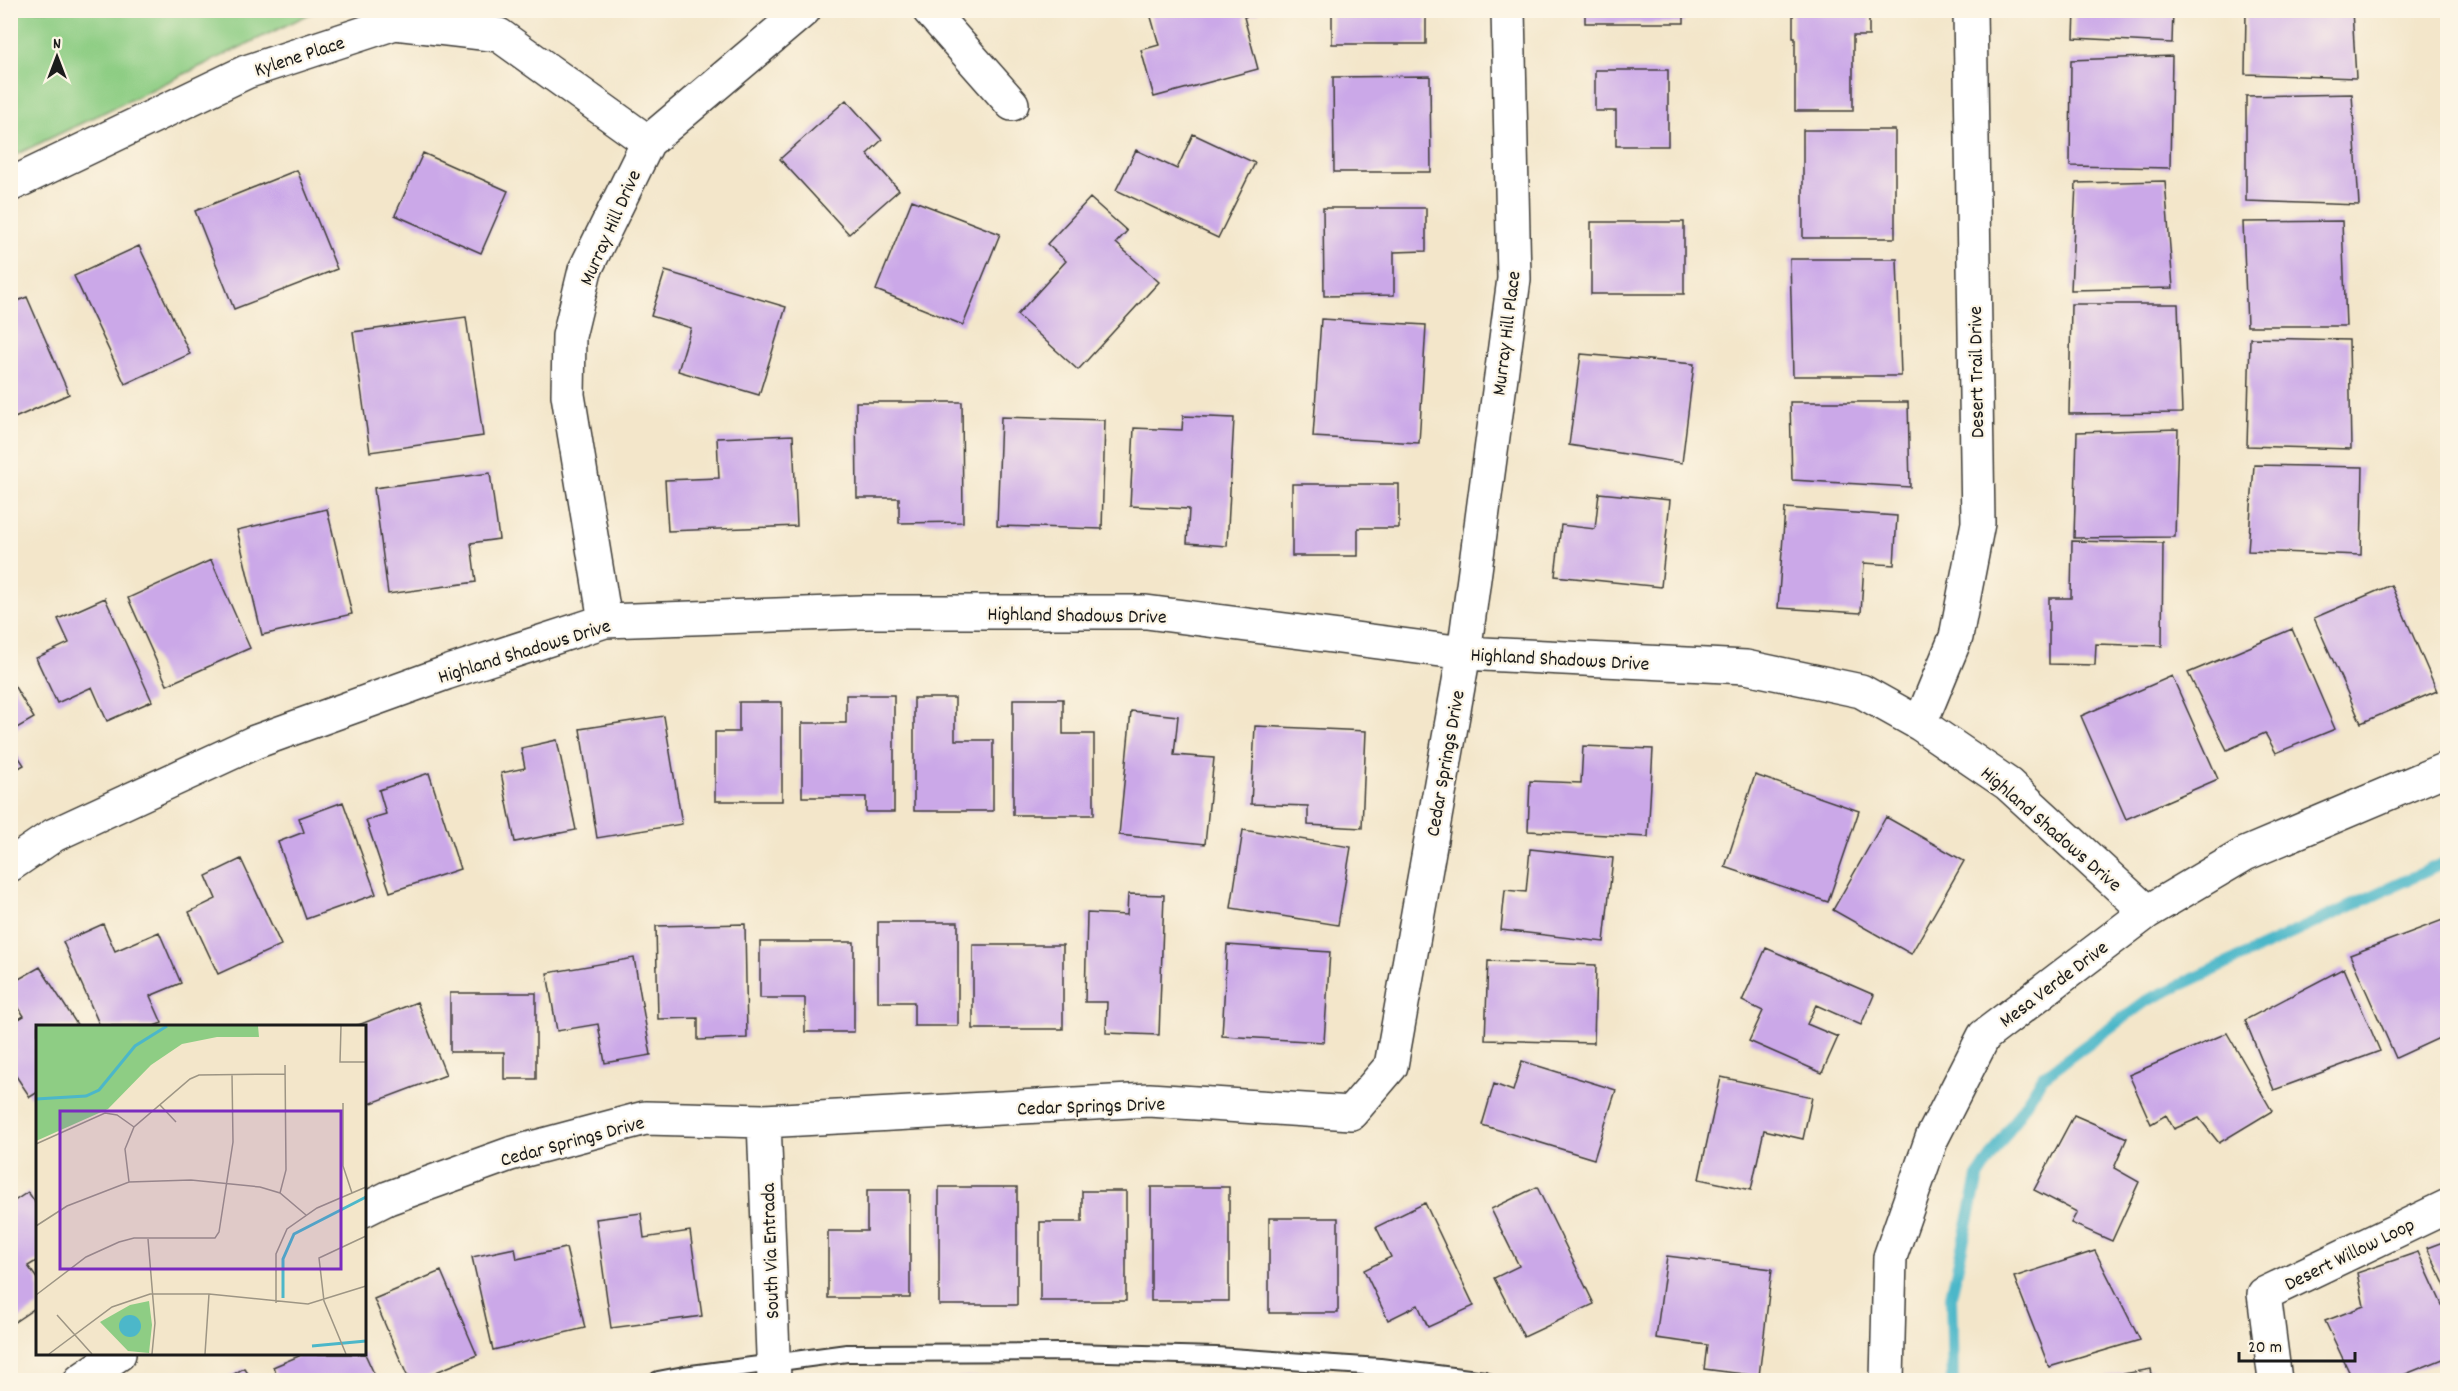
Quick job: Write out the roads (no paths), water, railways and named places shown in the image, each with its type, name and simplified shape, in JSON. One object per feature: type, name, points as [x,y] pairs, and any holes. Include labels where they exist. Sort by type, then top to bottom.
[{"type":"street","name":"Murray Hill Drive","points":[[605,621],[568,395],[569,336],[585,270],[648,142],[804,10]]},
{"type":"street","points":[[929,10],[1012,104]]},
{"type":"street","name":"Murray Hill Place","points":[[1464,653],[1514,279],[1508,10]]},
{"type":"street","name":"Desert Trail Drive","points":[[1920,724],[1956,637],[1977,523],[1970,10]]},
{"type":"street","name":"Kylene Place","points":[[10,185],[246,72],[395,23],[499,35],[648,142]]},
{"type":"street","name":"Highland Shadows Drive","points":[[10,865],[54,835],[255,742],[446,673],[605,621],[860,612],[1146,612],[1464,653],[1746,668],[1861,690],[1920,724],[2008,784],[2147,912]]},
{"type":"street","name":"Cedar Springs Drive","points":[[366,1209],[388,1198],[510,1154],[645,1118],[764,1121],[1149,1100],[1351,1113],[1391,1066],[1464,653]]},
{"type":"street","name":"Mesa Verde Drive","points":[[1887,1380],[1890,1257],[1932,1138],[1984,1036],[2147,912],[2245,855],[2448,768]]},
{"type":"street","name":"South Via Entrada","points":[[764,1121],[774,1372]]},
{"type":"street","name":"Desert Willow Loop","points":[[2275,1380],[2264,1294],[2448,1206]]},
{"type":"street","points":[[81,1380],[116,1355]]},
{"type":"lane","points":[[657,1380],[684,1375],[774,1372],[847,1353],[1071,1352],[1216,1356],[1356,1365],[1485,1380]]},
{"type":"waterway","points":[[1953,1380],[1951,1296],[1978,1177],[2043,1077],[2146,1001],[2448,861]]}]
